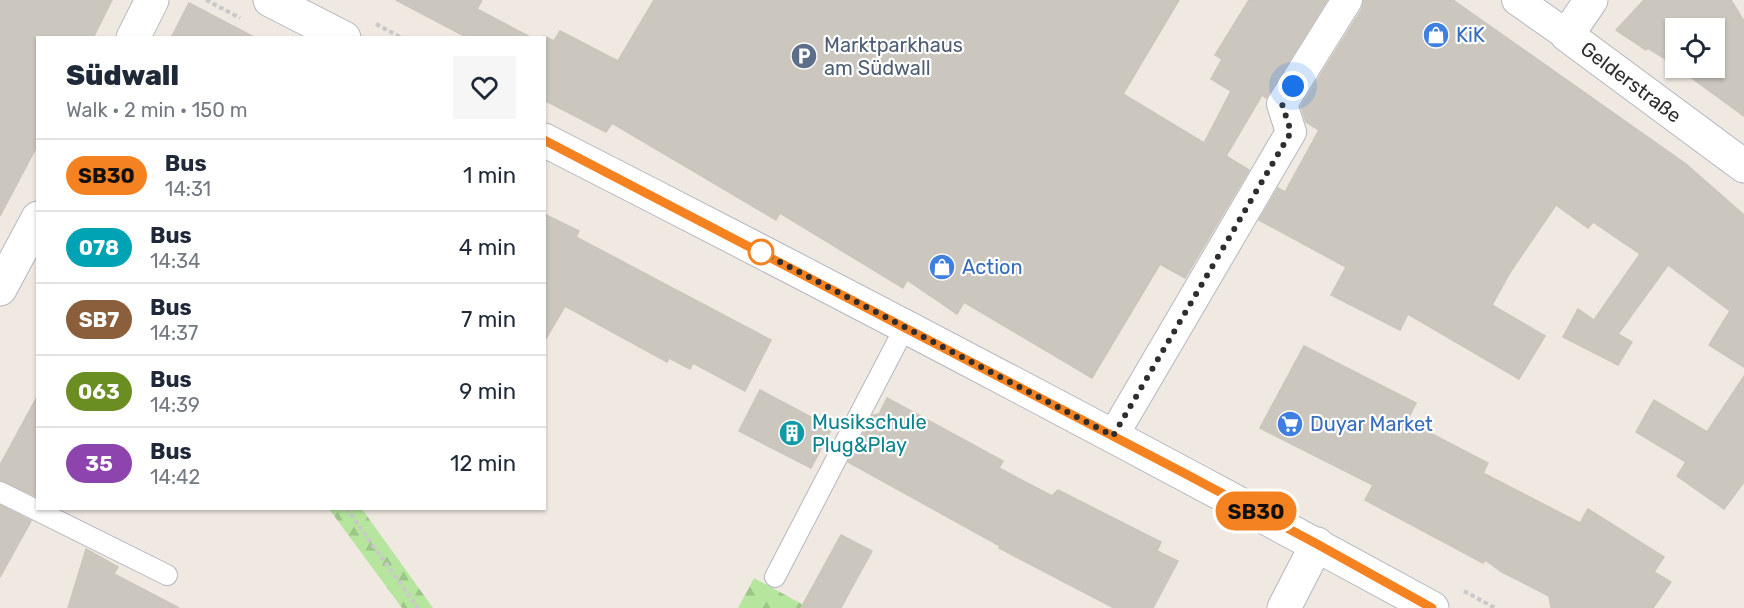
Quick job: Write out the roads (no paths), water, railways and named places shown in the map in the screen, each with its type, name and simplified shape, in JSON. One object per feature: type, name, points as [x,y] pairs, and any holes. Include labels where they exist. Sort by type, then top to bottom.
[{"type":"street","points":[[134,36],[152,0]]},
{"type":"street","points":[[270,0],[340,36]]},
{"type":"street","points":[[1113,436],[1291,132],[1282,104],[1347,0]]},
{"type":"street","name":"Gelderstraße","points":[[1517,0],[1568,35],[1744,166]]},
{"type":"street","points":[[1568,35],[1592,0]]},
{"type":"street","points":[[546,141],[1113,436],[1432,608]]},
{"type":"street","points":[[1,283],[36,222]]},
{"type":"street","points":[[1284,608],[1317,544]]},
{"type":"lane","points":[[775,577],[905,327]]},
{"type":"lane","points":[[0,492],[36,510]]},
{"type":"lane","points":[[36,510],[167,575]]},
{"type":"place","name":"KiK","points":[[1436,35]]},
{"type":"place","name":"Marktparkhaus am Südwall","points":[[804,56]]},
{"type":"place","name":"Action","points":[[942,267]]},
{"type":"place","name":"Duyar Market","points":[[1290,424]]},
{"type":"place","name":"Musikschule Plug&Play","points":[[792,433]]}]
